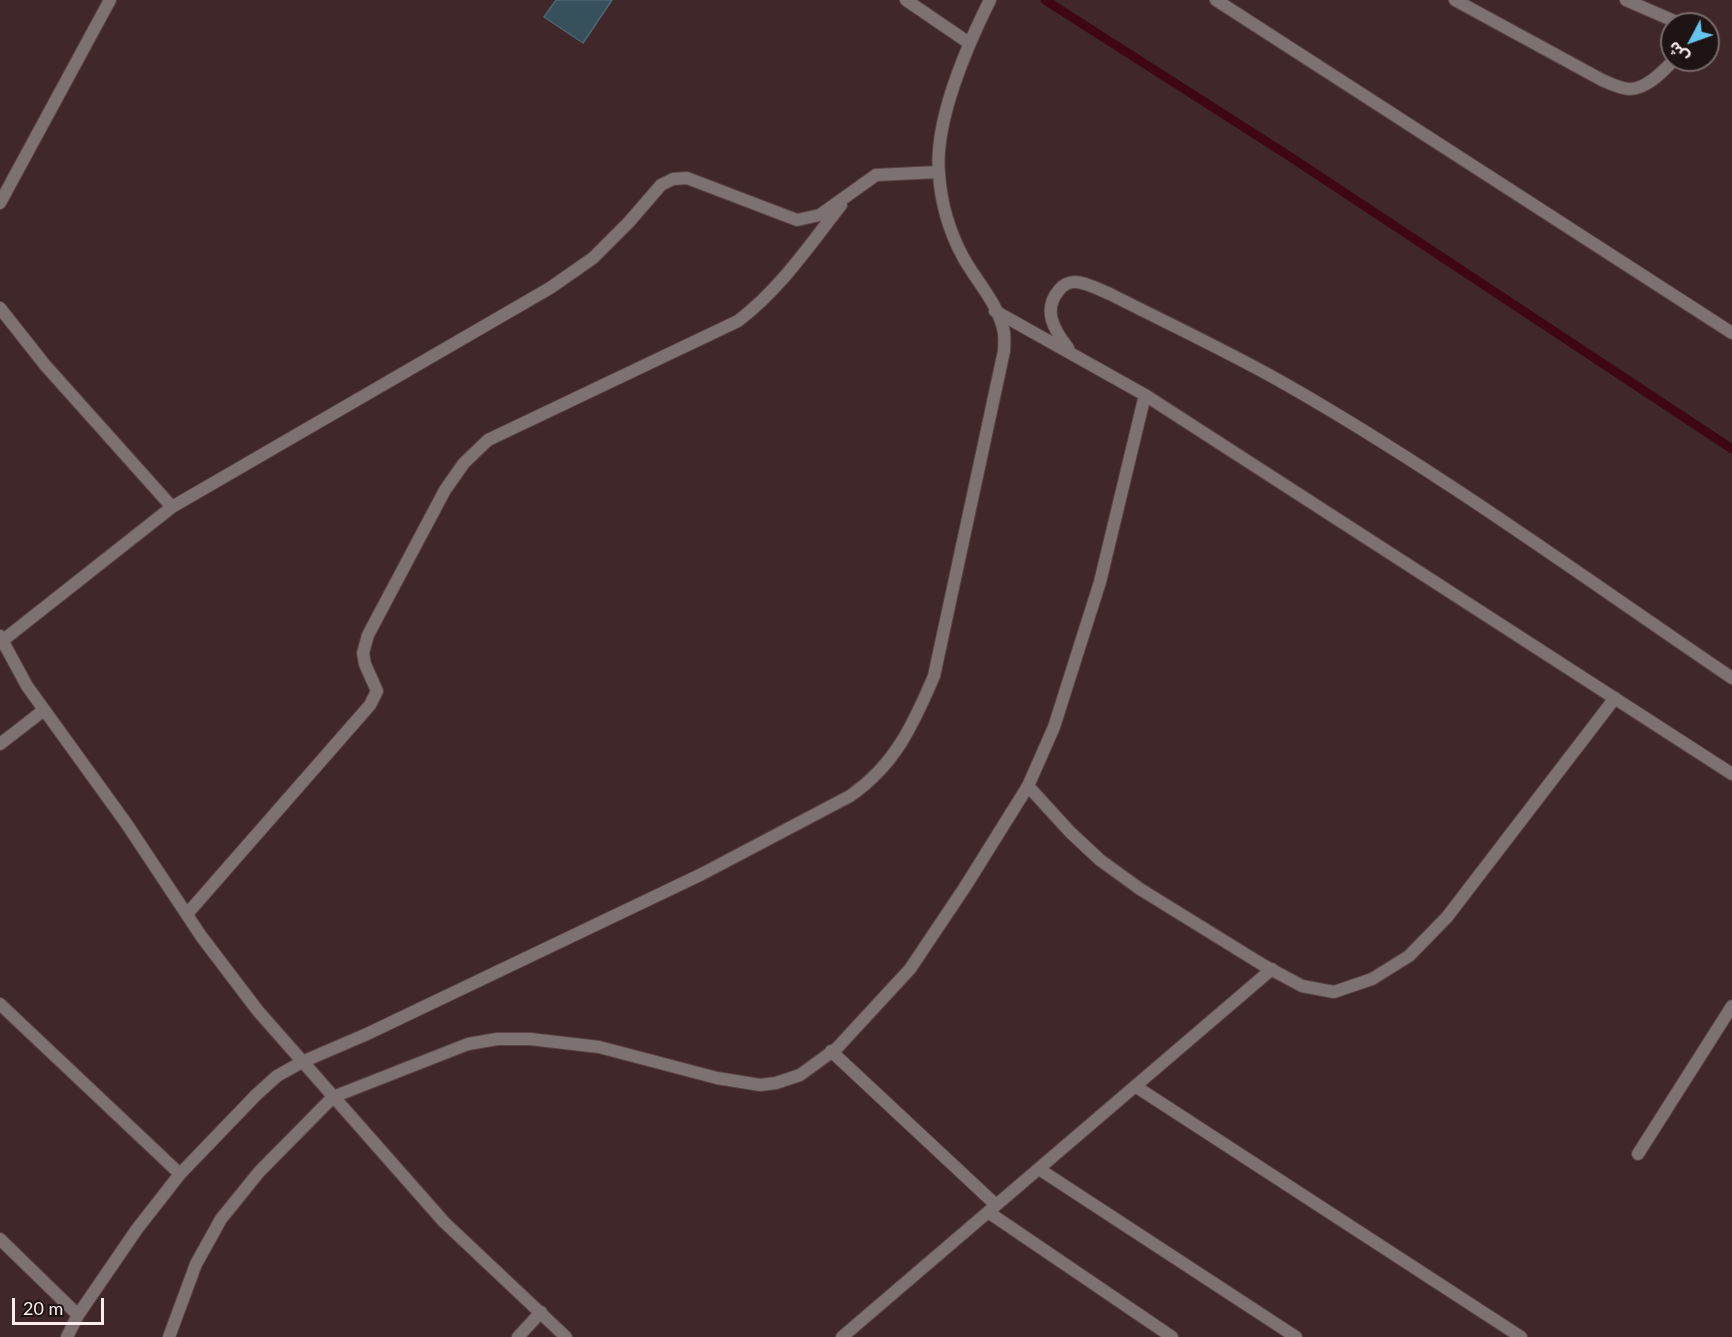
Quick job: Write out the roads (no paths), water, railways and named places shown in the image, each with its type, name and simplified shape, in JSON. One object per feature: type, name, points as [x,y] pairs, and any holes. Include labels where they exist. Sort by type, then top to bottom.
[{"type":"street","points":[[0,203],[110,0]]},
{"type":"street","points":[[906,0],[969,43]]},
{"type":"street","points":[[67,1337],[78,1316],[137,1229],[180,1174],[277,1076],[302,1062],[367,1034],[702,874],[850,796],[867,785],[897,750],[912,727],[934,676],[1004,351],[1004,333],[995,311],[964,258],[946,218],[938,172],[941,138],[949,102],[969,43],[990,0]]},
{"type":"street","points":[[1216,0],[1732,333]]},
{"type":"street","points":[[1455,0],[1602,80],[1623,88],[1638,88],[1660,72]]},
{"type":"street","points":[[1626,0],[1660,15]]},
{"type":"street","points":[[566,1337],[444,1222],[258,1011],[27,686],[1,638],[172,507],[550,288],[593,258],[629,222],[652,194],[673,179],[687,178],[797,220],[820,215],[868,178],[882,173],[938,172]]},
{"type":"street","points":[[187,914],[370,705],[378,691],[365,664],[363,653],[368,635],[445,490],[473,452],[488,440],[738,321],[757,307],[778,286],[850,192]]},
{"type":"street","points":[[1071,353],[1058,335],[1049,310],[1059,290],[1073,281],[1110,294],[1279,380],[1457,490],[1732,678]]},
{"type":"street","points":[[0,308],[45,364],[172,507]]},
{"type":"street","points":[[995,311],[1145,395],[1732,774]]},
{"type":"street","points":[[169,1337],[196,1264],[221,1219],[259,1172],[333,1097],[468,1044],[497,1039],[530,1039],[599,1047],[717,1078],[760,1084],[776,1083],[800,1075],[831,1052],[910,969],[1028,786],[1054,727],[1100,582],[1145,395]]},
{"type":"street","points":[[1028,786],[1070,832],[1100,860],[1140,889],[1302,986],[1334,992],[1372,979],[1409,956],[1447,917],[1615,698]]},
{"type":"street","points":[[0,744],[44,710]]},
{"type":"street","points":[[842,1337],[1272,969]]},
{"type":"street","points":[[0,1004],[180,1174]]},
{"type":"street","points":[[1638,1154],[1732,1006]]},
{"type":"street","points":[[831,1052],[992,1208],[1172,1337]]},
{"type":"street","points":[[1135,1086],[1521,1337]]},
{"type":"street","points":[[1039,1169],[1296,1337]]},
{"type":"street","points":[[0,1239],[78,1316]]},
{"type":"street","points":[[518,1337],[541,1312]]},
{"type":"waterway","points":[[1045,0],[1289,156],[1732,449]]}]
